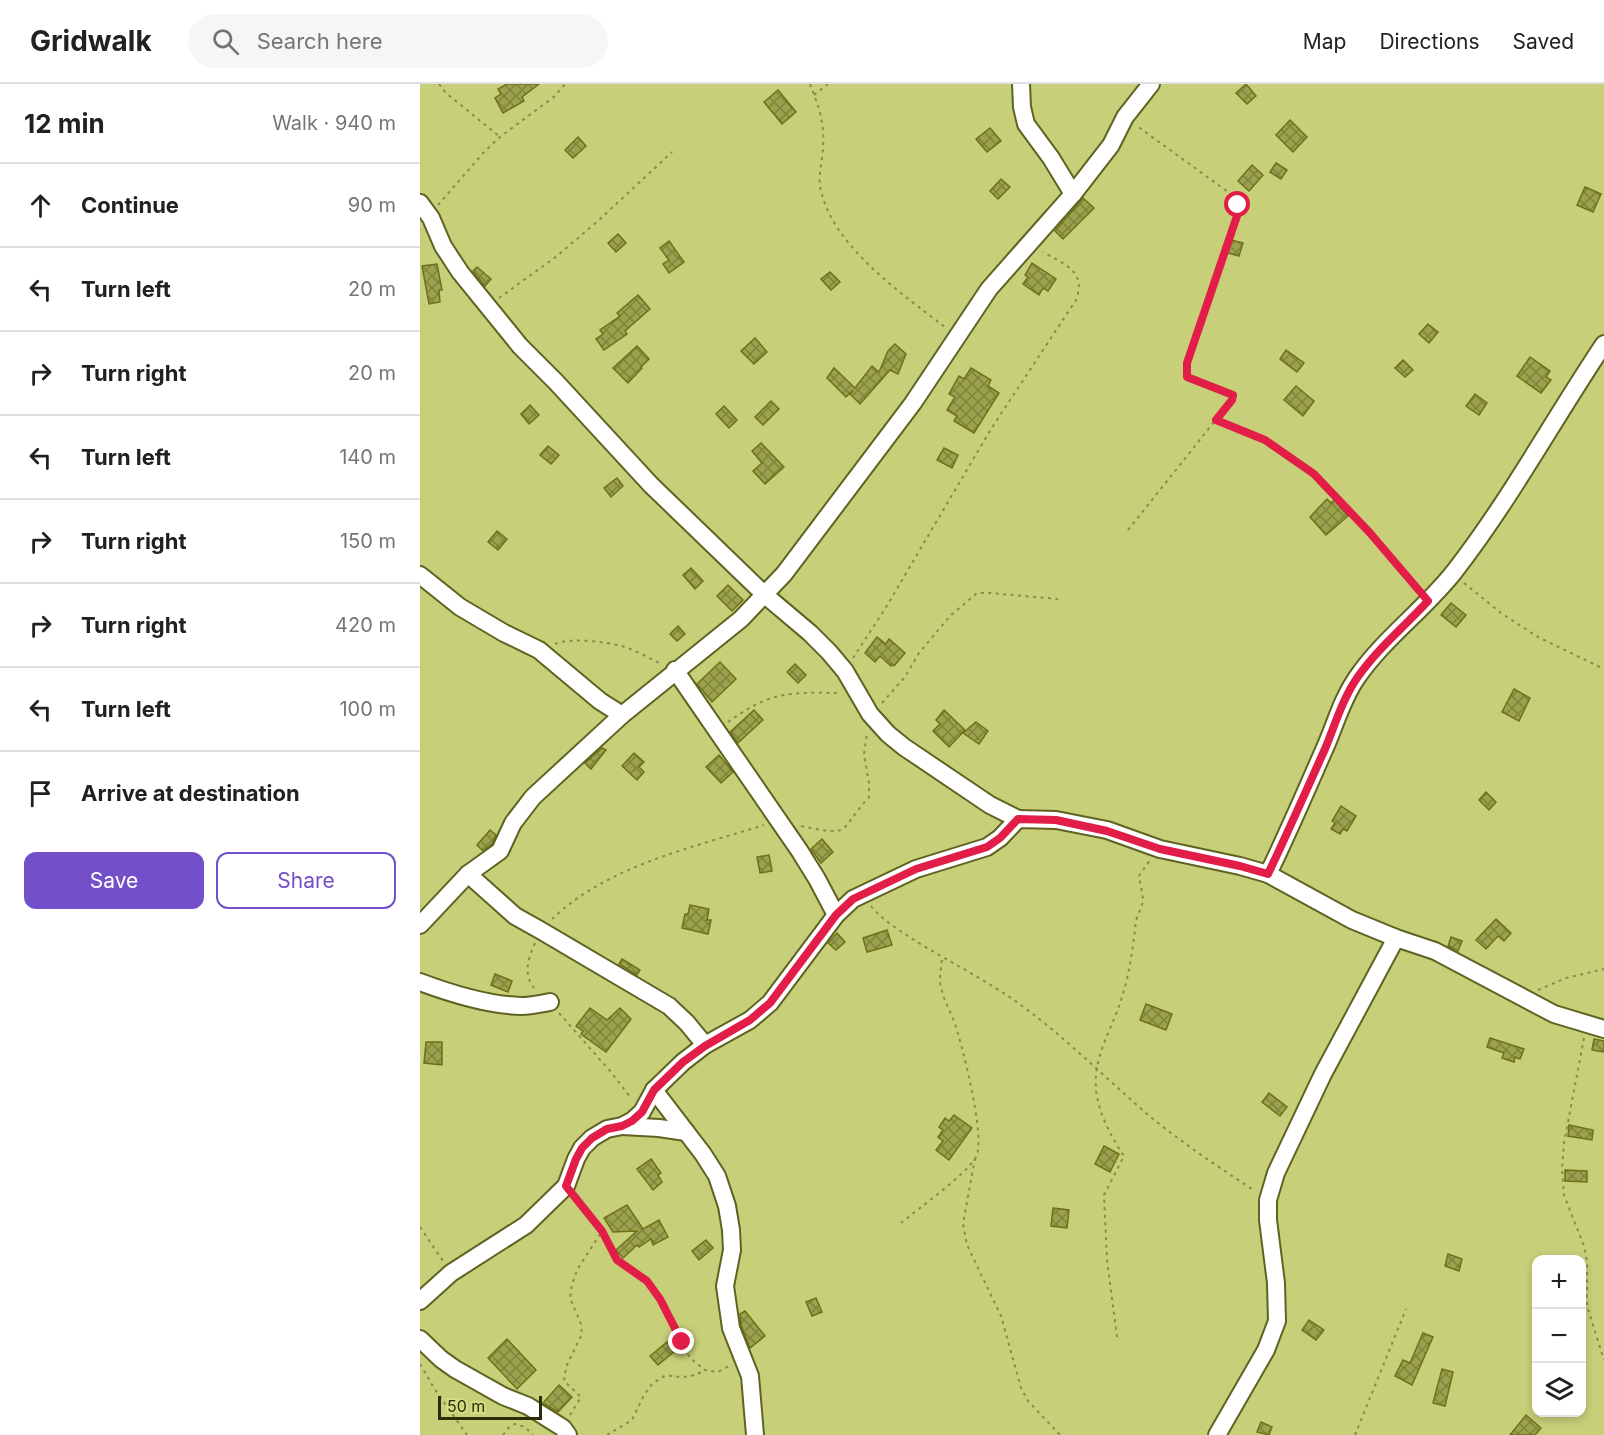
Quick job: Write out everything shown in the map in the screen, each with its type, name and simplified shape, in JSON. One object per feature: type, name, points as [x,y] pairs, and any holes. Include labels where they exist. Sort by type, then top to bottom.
[{"type":"street","points":[[1021,84],[1022,107],[1026,124],[1051,158],[1073,194]]},
{"type":"street","points":[[420,925],[468,874],[500,851],[513,823],[533,797],[621,715],[741,619],[784,574],[913,403],[990,289],[1073,194],[1111,145],[1125,117],[1151,84]]},
{"type":"street","points":[[420,203],[431,218],[449,255],[487,307],[520,346],[651,485],[765,595],[810,633],[845,670],[870,714],[904,747],[990,805],[1018,819],[1056,820],[1107,831],[1160,849],[1268,874],[1352,920],[1435,951],[1554,1014],[1604,1029]]},
{"type":"street","points":[[1268,874],[1298,811],[1342,703],[1356,679],[1377,653],[1453,573],[1517,483],[1604,345]]},
{"type":"street","points":[[784,574],[782,593],[786,611]]},
{"type":"street","points":[[420,575],[460,607],[504,633],[539,650],[600,702],[621,715]]},
{"type":"street","points":[[675,670],[817,879],[836,915]]},
{"type":"street","points":[[622,1126],[642,1112],[654,1090],[683,1062],[705,1046],[750,1020],[770,1003],[836,915],[861,894],[916,869],[987,847],[1000,838],[1018,819]]},
{"type":"street","points":[[468,874],[515,916],[669,1006],[687,1023],[705,1046]]},
{"type":"street","points":[[1217,1435],[1266,1350],[1277,1320],[1276,1283],[1268,1220],[1268,1200],[1276,1173],[1323,1074],[1396,938]]},
{"type":"street","points":[[420,982],[446,992],[486,1002],[522,1006],[550,1002]]},
{"type":"street","points":[[654,1090],[717,1176],[727,1206],[732,1250],[725,1286],[731,1328],[750,1376],[755,1435]]},
{"type":"street","points":[[420,1300],[451,1273],[526,1225],[566,1186],[576,1159],[582,1148],[592,1138],[607,1129],[622,1126],[686,1132]]},
{"type":"street","points":[[420,1339],[455,1369],[503,1396],[528,1406],[566,1431]]},
{"type":"path","points":[[439,84],[446,93],[500,137]]},
{"type":"path","points":[[431,218],[436,207],[485,151],[555,96],[565,84]]},
{"type":"path","points":[[810,84],[822,119],[824,145],[820,169],[820,190],[840,233],[858,253],[903,294],[957,336]]},
{"type":"path","points":[[814,95],[828,84]]},
{"type":"path","points":[[1125,117],[1228,192],[1238,205],[1238,213],[1187,363],[1187,377],[1233,395],[1232,400],[1128,530]]},
{"type":"path","points":[[487,307],[557,256],[672,152]]},
{"type":"path","points":[[845,670],[885,609],[991,429],[1076,300],[1080,288],[1078,279],[1070,268],[1028,244]]},
{"type":"path","points":[[1216,420],[1265,440],[1314,474],[1370,533],[1428,601]]},
{"type":"path","points":[[1453,573],[1502,613],[1538,637],[1604,669]]},
{"type":"path","points":[[642,1112],[550,1002],[533,987],[526,970],[540,930],[566,906],[608,881],[666,854],[778,821],[835,833],[845,829],[869,797],[864,754],[870,714],[905,678],[927,642],[950,616],[977,593],[1058,598]]},
{"type":"path","points":[[539,650],[561,641],[590,641],[623,646],[675,670]]},
{"type":"path","points":[[717,729],[751,707],[770,698],[802,693],[857,693]]},
{"type":"path","points":[[1117,1337],[1107,1260],[1104,1195],[1124,1156],[1110,1136],[1100,1107],[1096,1091],[1096,1070],[1099,1055],[1111,1029],[1130,968],[1137,918],[1143,902],[1139,876],[1160,849]]},
{"type":"path","points":[[861,894],[876,913],[899,930],[978,977],[1054,1029],[1096,1070],[1193,1151],[1268,1200]]},
{"type":"path","points":[[942,957],[940,980],[957,1028],[974,1102],[980,1142],[963,1224],[967,1245],[1001,1316],[1021,1388],[1028,1401],[1060,1435]]},
{"type":"path","points":[[1520,998],[1566,978],[1604,969]]},
{"type":"path","points":[[1587,1024],[1564,1143],[1562,1169],[1564,1195],[1584,1246],[1587,1261],[1587,1306],[1604,1360]]},
{"type":"path","points":[[901,1223],[975,1158]]},
{"type":"path","points":[[566,1186],[602,1231],[617,1260],[647,1281],[660,1299],[690,1358],[705,1370],[718,1372],[743,1356]]},
{"type":"path","points":[[420,1227],[451,1273]]},
{"type":"path","points":[[566,1431],[581,1397],[564,1381],[566,1367],[582,1335],[581,1324],[570,1298],[578,1270],[602,1231]]},
{"type":"path","points":[[1355,1435],[1406,1308]]},
{"type":"path","points":[[420,1364],[467,1435]]},
{"type":"path","points":[[607,1435],[632,1420],[644,1395],[653,1383],[666,1375],[694,1377],[705,1370]]},
{"type":"path","points":[[503,1435],[510,1426],[520,1424],[532,1435]]},
{"type":"building","points":[[507,84],[539,84],[522,97],[524,101],[503,113],[495,98],[501,94],[498,89]]},
{"type":"building","points":[[1246,84],[1256,96],[1247,104],[1236,93]]},
{"type":"building","points":[[778,90],[796,112],[782,124],[764,102]]},
{"type":"building","points":[[1290,120],[1307,137],[1293,152],[1276,135]]},
{"type":"building","points":[[990,128],[1001,141],[987,152],[976,139]]},
{"type":"building","points":[[578,137],[586,146],[573,158],[565,150]]},
{"type":"building","points":[[1276,163],[1287,170],[1281,179],[1270,172]]},
{"type":"building","points":[[1252,165],[1263,175],[1249,191],[1238,181]]},
{"type":"building","points":[[1001,179],[1010,187],[998,199],[990,191]]},
{"type":"building","points":[[1585,187],[1601,194],[1593,212],[1577,205]]},
{"type":"building","points":[[1083,198],[1094,208],[1063,239],[1055,231]]},
{"type":"building","points":[[618,234],[626,243],[616,252],[608,243]]},
{"type":"building","points":[[1231,240],[1243,243],[1239,256],[1228,253]]},
{"type":"building","points":[[669,241],[684,262],[669,273],[663,264],[669,260],[660,248]]},
{"type":"building","points":[[1032,263],[1056,279],[1048,291],[1043,288],[1039,295],[1023,284],[1028,277],[1025,275]]},
{"type":"building","points":[[437,264],[442,290],[439,290],[440,302],[429,304],[422,266]]},
{"type":"building","points":[[477,267],[491,279],[485,286],[473,271]]},
{"type":"building","points":[[830,272],[840,282],[831,290],[821,279]]},
{"type":"building","points":[[638,295],[650,309],[625,331],[627,334],[604,350],[596,339],[603,334],[600,330],[620,316],[617,313]]},
{"type":"building","points":[[1428,324],[1438,332],[1429,343],[1419,334]]},
{"type":"building","points":[[755,338],[767,352],[754,364],[741,351]]},
{"type":"building","points":[[895,344],[906,354],[898,374],[890,370],[860,404],[850,394],[853,390],[846,397],[827,378],[834,368],[855,388],[872,366],[879,372],[888,351]]},
{"type":"building","points":[[637,346],[649,359],[628,383],[613,368]]},
{"type":"building","points":[[1286,350],[1304,363],[1297,372],[1280,359]]},
{"type":"building","points":[[1530,357],[1550,371],[1546,377],[1551,380],[1541,393],[1517,376]]},
{"type":"building","points":[[1403,360],[1413,370],[1405,377],[1395,368]]},
{"type":"building","points":[[971,368],[991,380],[988,386],[999,393],[974,433],[954,421],[957,416],[947,410],[955,397],[949,394],[959,376],[964,379]]},
{"type":"building","points":[[1296,386],[1314,401],[1303,416],[1284,400]]},
{"type":"building","points":[[1475,394],[1487,403],[1479,415],[1466,406]]},
{"type":"building","points":[[771,401],[779,409],[763,425],[755,417]]},
{"type":"building","points":[[530,405],[539,415],[529,424],[521,414]]},
{"type":"building","points":[[724,406],[737,420],[729,428],[716,414]]},
{"type":"building","points":[[761,443],[784,467],[765,484],[753,471],[762,463],[752,451]]},
{"type":"building","points":[[548,446],[559,455],[551,464],[540,455]]},
{"type":"building","points":[[944,448],[958,455],[952,468],[937,460]]},
{"type":"building","points":[[617,478],[623,486],[611,497],[604,488]]},
{"type":"building","points":[[1327,499],[1331,503],[1334,500],[1348,516],[1326,535],[1310,517]]},
{"type":"building","points":[[497,531],[507,539],[498,550],[488,542]]},
{"type":"building","points":[[691,568],[703,581],[695,589],[683,575]]},
{"type":"building","points":[[728,585],[743,600],[732,611],[717,596]]},
{"type":"building","points":[[1451,603],[1466,615],[1456,627],[1441,615]]},
{"type":"building","points":[[678,626],[685,634],[677,641],[670,634]]},
{"type":"building","points":[[877,637],[886,644],[889,639],[905,653],[894,666],[880,656],[875,662],[865,653]]},
{"type":"building","points":[[720,662],[736,679],[712,702],[697,684]]},
{"type":"building","points":[[795,664],[806,675],[798,683],[787,672]]},
{"type":"building","points":[[1514,689],[1530,698],[1519,721],[1502,712]]},
{"type":"building","points":[[754,710],[763,720],[738,743],[730,732]]},
{"type":"building","points":[[944,710],[965,730],[949,747],[933,731],[940,724],[936,720]]},
{"type":"building","points":[[976,722],[988,731],[979,744],[963,733]]},
{"type":"building","points":[[602,748],[606,750],[591,769],[585,763]]},
{"type":"building","points":[[634,753],[644,762],[639,767],[644,772],[637,780],[622,766]]},
{"type":"building","points":[[719,755],[733,772],[721,783],[706,767]]},
{"type":"building","points":[[1486,792],[1496,802],[1489,810],[1479,800]]},
{"type":"building","points":[[1341,806],[1356,816],[1347,831],[1343,829],[1340,834],[1331,829],[1335,823],[1332,821]]},
{"type":"building","points":[[490,830],[496,835],[492,844],[483,851],[477,845]]},
{"type":"building","points":[[822,839],[833,852],[821,863],[811,849]]},
{"type":"building","points":[[769,855],[772,871],[760,873],[757,857]]},
{"type":"building","points":[[690,905],[709,909],[707,920],[711,920],[708,934],[682,928]]},
{"type":"building","points":[[1496,919],[1511,933],[1504,941],[1498,936],[1486,949],[1476,940]]},
{"type":"building","points":[[887,930],[892,945],[867,952],[863,938]]},
{"type":"building","points":[[837,933],[845,942],[836,950],[828,943]]},
{"type":"building","points":[[1451,937],[1462,941],[1458,951],[1448,946]]},
{"type":"building","points":[[622,959],[640,970],[637,975],[619,964]]},
{"type":"building","points":[[495,974],[512,981],[508,992],[491,985]]},
{"type":"building","points":[[1146,1004],[1172,1014],[1166,1030],[1140,1020]]},
{"type":"building","points":[[590,1008],[607,1020],[620,1008],[631,1019],[606,1052],[581,1034],[583,1031],[576,1026]]},
{"type":"building","points":[[1490,1038],[1524,1049],[1520,1059],[1515,1057],[1514,1062],[1502,1058],[1504,1053],[1487,1047]]},
{"type":"building","points":[[1594,1039],[1604,1041],[1604,1052],[1592,1050]]},
{"type":"building","points":[[426,1042],[442,1042],[442,1065],[424,1063]]},
{"type":"building","points":[[1269,1093],[1287,1107],[1280,1116],[1262,1102]]},
{"type":"building","points":[[954,1115],[972,1128],[949,1160],[936,1150],[943,1141],[938,1137],[943,1130],[939,1127],[945,1118],[949,1121]]},
{"type":"building","points":[[1569,1125],[1593,1130],[1592,1140],[1568,1136]]},
{"type":"building","points":[[1104,1146],[1119,1154],[1110,1172],[1095,1164]]},
{"type":"building","points":[[651,1159],[661,1173],[658,1175],[662,1182],[653,1190],[637,1169]]},
{"type":"building","points":[[1565,1170],[1587,1171],[1587,1182],[1565,1181]]},
{"type":"building","points":[[627,1205],[643,1229],[659,1220],[668,1237],[653,1245],[651,1239],[639,1247],[637,1245],[623,1258],[616,1250],[637,1231],[613,1232],[604,1218]]},
{"type":"building","points":[[1053,1208],[1069,1210],[1067,1228],[1051,1226]]},
{"type":"building","points":[[706,1240],[713,1248],[699,1260],[692,1251]]},
{"type":"building","points":[[1448,1254],[1462,1259],[1459,1271],[1445,1266]]},
{"type":"building","points":[[816,1298],[822,1312],[812,1316],[806,1302]]},
{"type":"building","points":[[745,1311],[765,1336],[750,1348],[741,1325],[740,1314]]},
{"type":"building","points":[[1309,1320],[1324,1330],[1316,1340],[1302,1330]]},
{"type":"building","points":[[1423,1333],[1433,1337],[1412,1385],[1395,1376],[1403,1360],[1410,1363]]},
{"type":"building","points":[[507,1339],[536,1370],[517,1389],[488,1358]]},
{"type":"building","points":[[667,1342],[675,1351],[658,1365],[650,1356]]},
{"type":"building","points":[[1442,1369],[1453,1372],[1445,1406],[1433,1403]]},
{"type":"building","points":[[559,1385],[572,1397],[558,1412],[543,1403]]},
{"type":"building","points":[[1526,1415],[1541,1428],[1535,1435],[1510,1435]]},
{"type":"building","points":[[1261,1422],[1272,1427],[1269,1435],[1257,1432]]},
{"type":"route","points":[[682,1342],[660,1299],[647,1281],[617,1260],[602,1231],[566,1186],[576,1159],[582,1148],[592,1138],[607,1129],[632,1121],[642,1112],[654,1090],[683,1062],[725,1033],[750,1020],[770,1003],[836,915],[853,899],[916,869],[987,847],[1000,838],[1018,819],[1056,820],[1107,831],[1160,849],[1268,874],[1298,811],[1342,703],[1356,679],[1377,653],[1428,601],[1370,533],[1314,474],[1265,440],[1216,420],[1232,400],[1233,395],[1186,375],[1187,363],[1238,213],[1238,205]]}]
